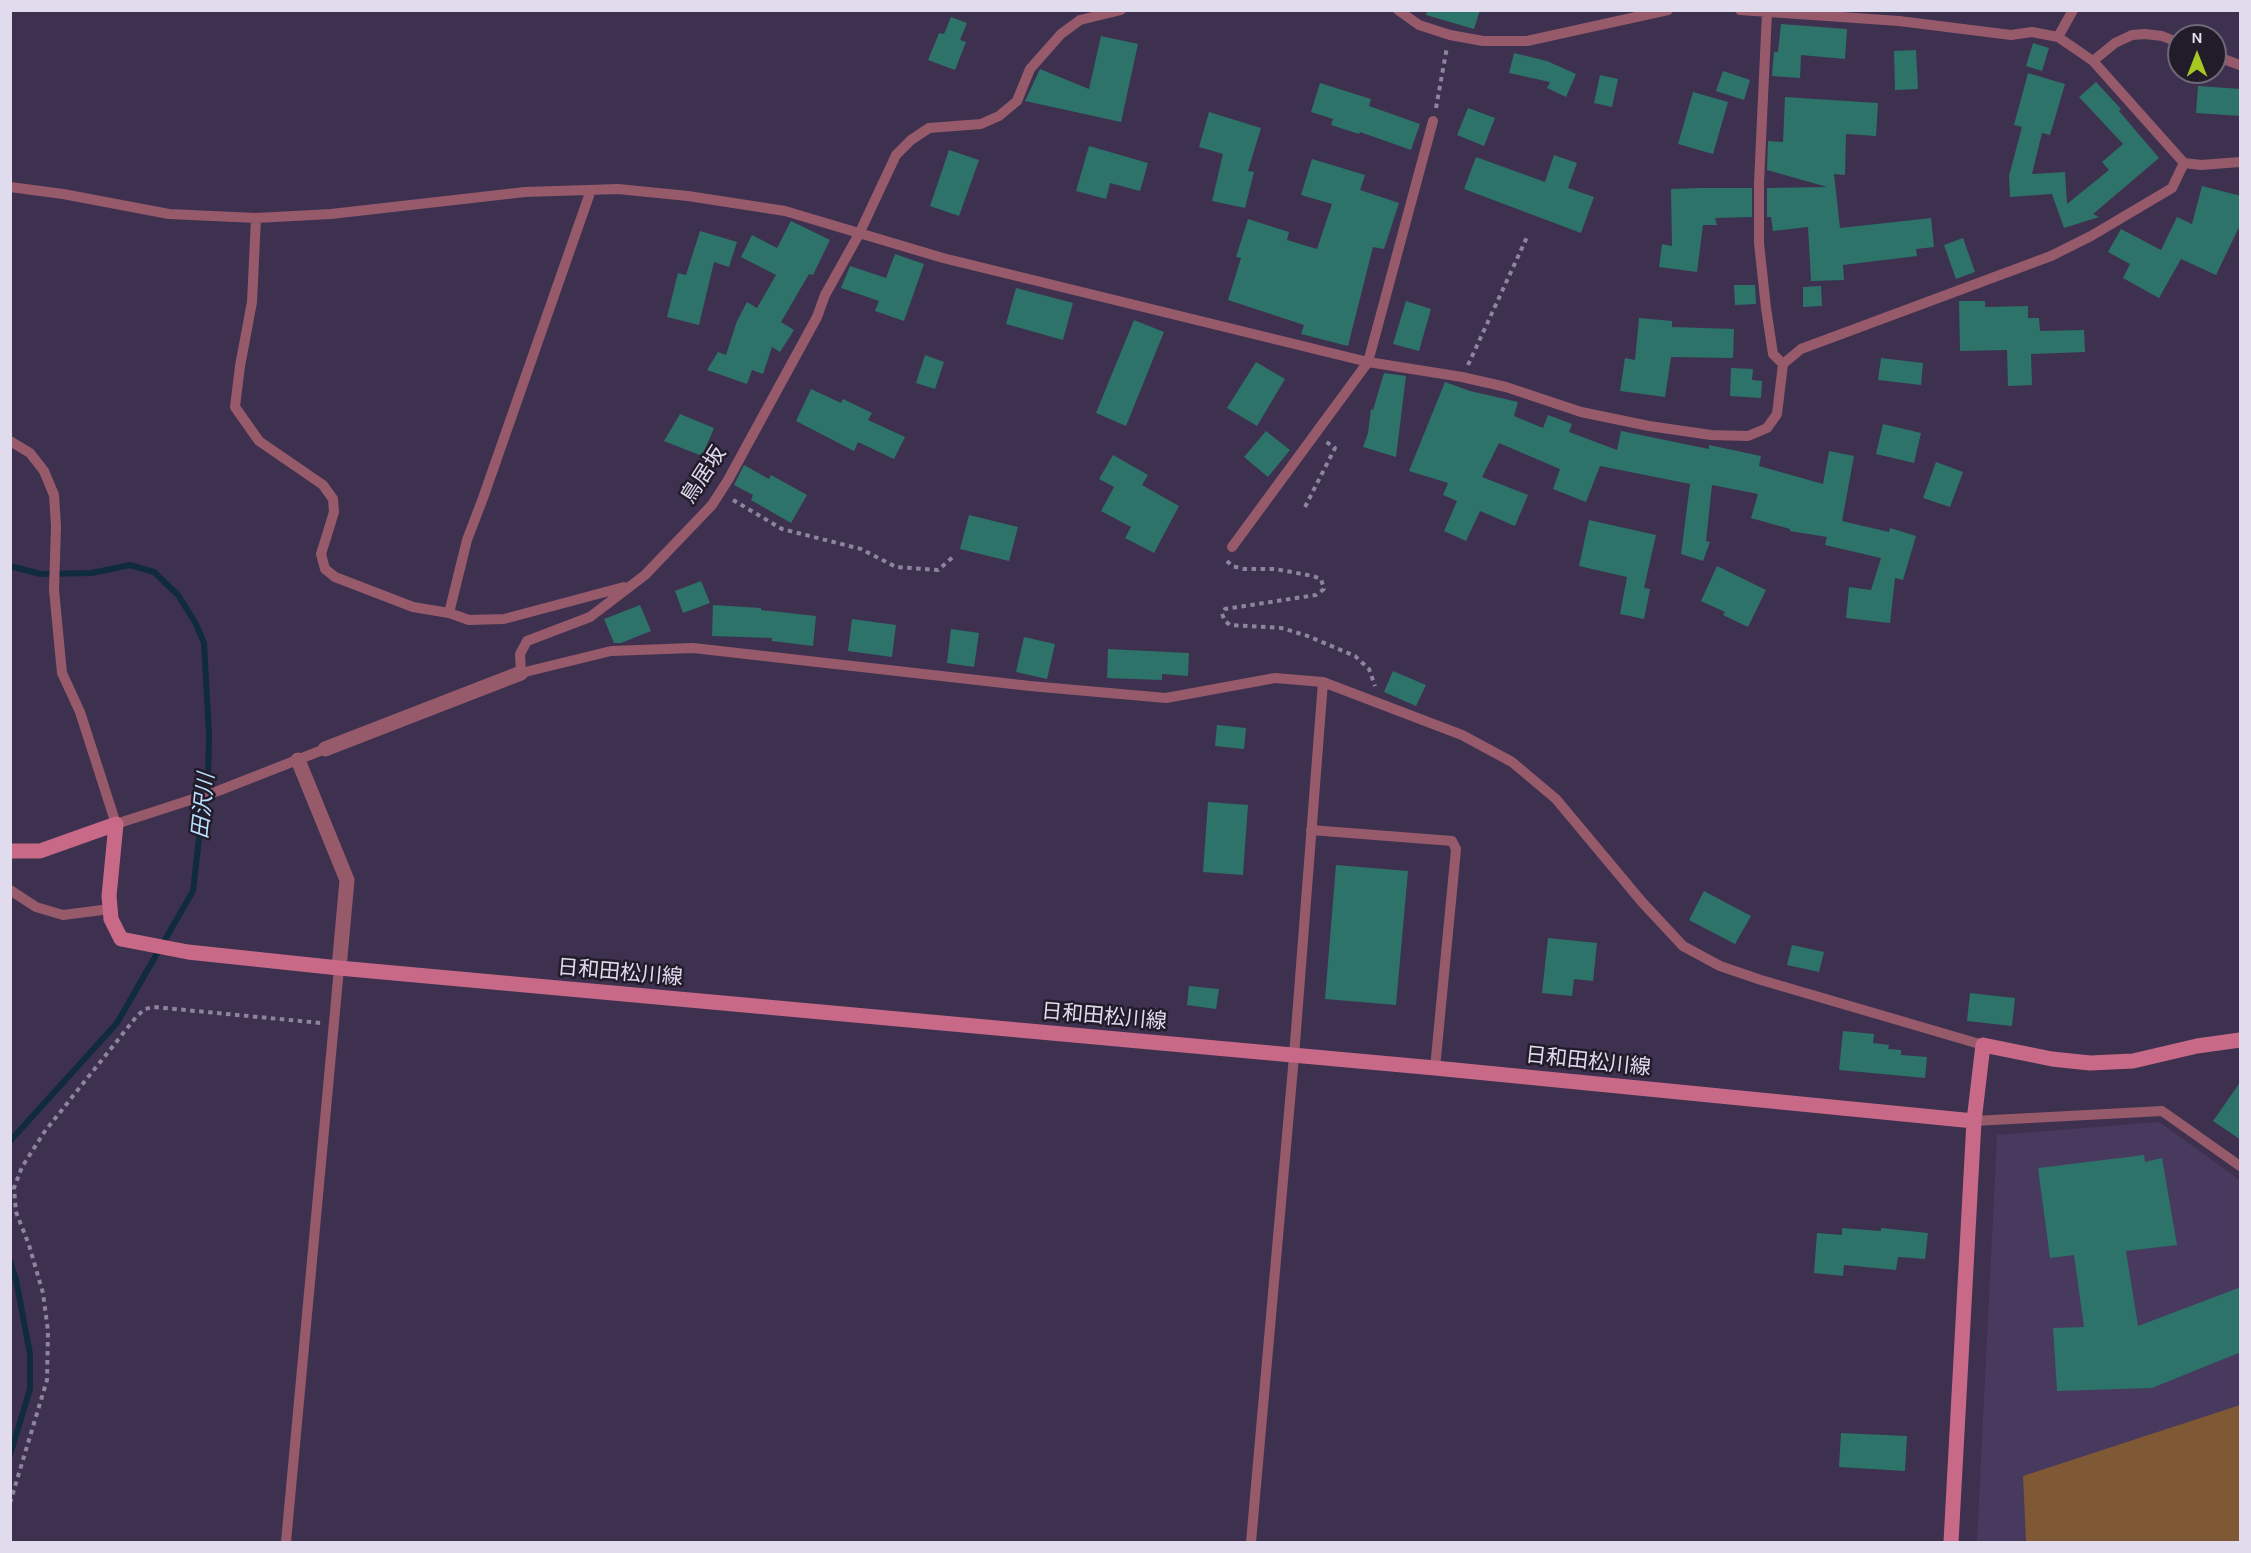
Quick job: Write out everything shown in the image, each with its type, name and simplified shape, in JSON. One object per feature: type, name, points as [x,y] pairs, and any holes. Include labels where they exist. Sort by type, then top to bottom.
[{"type":"main road","points":[[10,851],[40,851],[116,824]]},
{"type":"main road","name":"日和田松川線","points":[[116,824],[109,896],[111,919],[121,939],[188,952],[339,968],[1435,1068],[1974,1121]]},
{"type":"main road","points":[[1951,1542],[1974,1121],[1983,1045],[2052,1059],[2090,1063],[2133,1061],[2197,1046],[2241,1040]]},
{"type":"street","points":[[325,749],[521,673]]},
{"type":"street","points":[[298,760],[347,880],[339,968]]},
{"type":"lane","name":"鳥居坂","points":[[521,673],[520,654],[526,641],[590,617],[645,575],[712,505],[817,317],[825,295],[859,234],[896,155],[911,140],[929,128],[981,124],[999,116],[1017,101],[1030,69],[1062,34],[1080,20],[1121,10]]},
{"type":"lane","points":[[1398,10],[1419,25],[1450,35],[1483,41],[1527,41],[1668,10]]},
{"type":"lane","points":[[1740,10],[1899,21],[2011,35],[2032,32],[2058,37],[2093,61],[2184,164],[2241,162]]},
{"type":"lane","points":[[2058,37],[2073,10]]},
{"type":"lane","points":[[1767,12],[1759,183],[1759,243],[1773,354],[1783,364]]},
{"type":"lane","points":[[2093,61],[2115,43],[2132,35],[2145,34],[2167,38]]},
{"type":"lane","points":[[1232,547],[1368,362],[1433,121]]},
{"type":"lane","points":[[10,187],[63,194],[169,214],[256,218],[331,214],[525,192],[618,189],[688,196],[785,211],[955,261],[1368,362],[1462,377],[1506,387],[1581,412],[1649,426],[1711,435],[1748,436],[1767,428],[1777,414],[1783,364],[1801,349],[2051,256],[2091,236],[2172,188],[2184,164]]},
{"type":"lane","points":[[449,614],[467,540],[591,190]]},
{"type":"lane","points":[[256,218],[252,302],[235,407],[260,441],[323,485],[333,499],[334,512],[321,555],[325,569],[335,577],[413,607],[469,620],[504,619],[630,586]]},
{"type":"lane","points":[[10,441],[30,453],[44,471],[54,495],[56,526],[54,590],[62,673],[80,712],[116,824],[218,791],[325,749]]},
{"type":"lane","points":[[521,673],[611,651],[693,648],[1030,686],[1166,698],[1275,678],[1323,682],[1462,735],[1512,762],[1556,799],[1642,902],[1683,945],[1720,966],[1983,1045]]},
{"type":"lane","points":[[1251,1542],[1294,1056],[1323,682]]},
{"type":"lane","points":[[1311,830],[1452,841],[1456,849],[1435,1068]]},
{"type":"lane","points":[[10,890],[36,907],[63,915],[110,909]]},
{"type":"lane","points":[[286,1542],[339,968]]},
{"type":"lane","points":[[1974,1121],[2162,1110],[2241,1166]]},
{"type":"path","points":[[1433,121],[1450,35]]},
{"type":"path","points":[[1462,377],[1528,235]]},
{"type":"path","points":[[1305,507],[1335,448],[1315,434]]},
{"type":"path","points":[[720,492],[782,529],[861,549],[896,567],[938,570],[954,556]]},
{"type":"path","points":[[1232,547],[1226,560],[1232,566],[1244,570],[1275,569],[1313,576],[1321,579],[1324,589],[1316,595],[1225,609],[1222,615],[1225,621],[1230,625],[1289,631],[1355,656],[1369,669],[1379,704]]},
{"type":"path","points":[[10,1503],[46,1380],[48,1331],[40,1283],[16,1212],[14,1188],[22,1167],[45,1131],[145,1009],[154,1006],[334,1025]]},
{"type":"shaded area","points":[[2159,1122],[2240,1180],[2240,1542],[1977,1542],[1997,1135]]},
{"type":"shaded area","points":[[2240,1405],[2240,1542],[2026,1542],[2023,1476]]},
{"type":"building","points":[[1427,10],[1480,10],[1474,29],[1426,15]]},
{"type":"building","points":[[951,17],[967,23],[960,40],[966,42],[955,70],[928,60],[939,33],[944,34]]},
{"type":"building","points":[[1781,24],[1847,29],[1845,59],[1801,55],[1800,78],[1772,76],[1774,52],[1778,52]]},
{"type":"building","points":[[1101,36],[1138,44],[1121,122],[1025,101],[1040,69],[1089,89]]},
{"type":"building","points":[[2033,43],[2049,48],[2042,71],[2026,66]]},
{"type":"building","points":[[1916,50],[1918,89],[1895,90],[1894,51]]},
{"type":"building","points":[[1514,53],[1547,61],[1576,74],[1566,97],[1547,88],[1550,82],[1509,73]]},
{"type":"building","points":[[1723,71],[1750,80],[1744,100],[1716,91]]},
{"type":"building","points":[[2028,73],[2065,84],[2050,135],[2042,133],[2032,174],[2065,172],[2067,204],[2109,170],[2102,162],[2123,144],[2079,97],[2096,82],[2121,109],[2119,111],[2159,158],[2093,214],[2099,217],[2064,228],[2052,194],[2010,197],[2009,176],[2022,127],[2014,125]]},
{"type":"building","points":[[1600,75],[1618,79],[1612,107],[1594,103]]},
{"type":"building","points":[[1320,83],[1371,99],[1369,106],[1420,124],[1411,150],[1360,132],[1359,134],[1331,125],[1333,119],[1311,112]]},
{"type":"building","points":[[2198,86],[2241,89],[2241,116],[2196,113]]},
{"type":"building","points":[[1693,92],[1728,102],[1713,154],[1678,144]]},
{"type":"building","points":[[1785,97],[1878,103],[1876,136],[1846,134],[1845,175],[1834,174],[1840,228],[1931,218],[1934,247],[1916,249],[1917,256],[1843,265],[1844,280],[1811,281],[1808,227],[1773,231],[1771,217],[1767,217],[1767,188],[1827,187],[1767,170],[1768,141],[1783,142]]},
{"type":"building","points":[[1468,108],[1495,118],[1484,146],[1457,135]]},
{"type":"building","points":[[1209,112],[1261,128],[1248,171],[1254,172],[1245,208],[1212,201],[1223,154],[1199,147]]},
{"type":"building","points":[[1089,146],[1148,163],[1140,191],[1110,183],[1106,199],[1076,191]]},
{"type":"building","points":[[949,150],[979,160],[959,216],[930,206]]},
{"type":"building","points":[[1554,155],[1577,163],[1568,188],[1594,197],[1581,233],[1464,189],[1476,157],[1545,182]]},
{"type":"building","points":[[1312,159],[1365,175],[1360,190],[1399,203],[1384,249],[1373,247],[1348,346],[1301,334],[1304,325],[1228,300],[1241,258],[1236,257],[1248,219],[1289,232],[1287,240],[1317,249],[1332,204],[1301,195]]},
{"type":"building","points":[[2202,186],[2241,196],[2241,223],[2216,275],[2181,259],[2159,298],[2123,278],[2130,264],[2108,252],[2121,229],[2161,250],[2177,217],[2192,224]]},
{"type":"building","points":[[1752,188],[1752,217],[1715,218],[1717,225],[1703,225],[1697,272],[1659,267],[1662,244],[1672,246],[1671,189]]},
{"type":"building","points":[[791,221],[830,240],[813,275],[809,274],[781,322],[794,330],[780,352],[772,347],[763,374],[752,370],[747,384],[707,370],[718,352],[726,355],[737,321],[747,302],[757,308],[776,275],[741,257],[752,235],[777,248]]},
{"type":"building","points":[[700,231],[737,242],[729,267],[714,262],[699,325],[667,317],[678,273],[686,275]]},
{"type":"building","points":[[1963,238],[1975,272],[1956,279],[1944,245]]},
{"type":"building","points":[[895,254],[924,264],[904,321],[875,311],[879,301],[841,288],[850,266],[886,278]]},
{"type":"building","points":[[1734,285],[1755,285],[1756,304],[1735,305]]},
{"type":"building","points":[[1821,286],[1822,306],[1803,307],[1803,287]]},
{"type":"building","points":[[1016,288],[1073,303],[1063,340],[1006,324]]},
{"type":"building","points":[[1406,301],[1431,309],[1419,351],[1393,344]]},
{"type":"building","points":[[1959,301],[1985,301],[1985,307],[2028,306],[2028,318],[2039,318],[2040,331],[2084,330],[2085,352],[2031,354],[2032,385],[2008,386],[2007,350],[1960,351]]},
{"type":"building","points":[[1639,318],[1672,321],[1672,327],[1734,329],[1733,358],[1671,357],[1665,397],[1620,391],[1625,358],[1635,360]]},
{"type":"building","points":[[1134,320],[1164,332],[1126,426],[1096,413]]},
{"type":"building","points":[[925,355],[944,362],[935,389],[916,383]]},
{"type":"building","points":[[1881,358],[1923,363],[1921,385],[1878,380]]},
{"type":"building","points":[[1256,362],[1285,379],[1257,426],[1227,408]]},
{"type":"building","points":[[1731,368],[1753,369],[1752,380],[1762,381],[1761,398],[1730,396]]},
{"type":"building","points":[[1384,373],[1406,376],[1396,457],[1363,447],[1368,433],[1371,409],[1373,410]]},
{"type":"building","points":[[1445,382],[1470,391],[1518,402],[1514,416],[1543,428],[1548,415],[1572,424],[1569,432],[1617,450],[1621,431],[1709,449],[1709,445],[1761,456],[1759,466],[1823,484],[1829,451],[1854,456],[1842,521],[1889,532],[1890,528],[1916,536],[1903,580],[1895,578],[1890,623],[1846,618],[1849,587],[1871,590],[1881,558],[1825,545],[1827,537],[1790,531],[1790,529],[1751,518],[1758,494],[1712,485],[1706,541],[1710,542],[1703,561],[1681,554],[1690,484],[1600,466],[1586,502],[1553,489],[1560,469],[1499,443],[1482,477],[1528,495],[1515,526],[1480,511],[1466,541],[1444,531],[1457,501],[1443,495],[1448,483],[1409,471]]},
{"type":"building","points":[[811,389],[841,403],[843,399],[872,413],[868,420],[905,437],[894,459],[858,442],[854,451],[796,421]]},
{"type":"building","points":[[680,414],[714,428],[702,456],[664,441]]},
{"type":"building","points":[[1883,424],[1921,433],[1914,463],[1876,454]]},
{"type":"building","points":[[1266,431],[1290,450],[1268,477],[1244,457]]},
{"type":"building","points":[[1113,455],[1148,475],[1142,485],[1179,506],[1154,553],[1125,538],[1131,527],[1101,511],[1114,487],[1099,479]]},
{"type":"building","points":[[1936,462],[1963,472],[1950,507],[1923,498]]},
{"type":"building","points":[[744,465],[769,479],[771,475],[807,495],[791,523],[751,500],[753,495],[734,485]]},
{"type":"building","points":[[969,515],[1018,527],[1009,561],[960,549]]},
{"type":"building","points":[[1589,520],[1656,535],[1644,588],[1650,589],[1644,619],[1620,614],[1627,577],[1579,566]]},
{"type":"building","points":[[1717,566],[1766,590],[1748,627],[1723,615],[1725,612],[1701,601]]},
{"type":"building","points":[[701,581],[710,603],[683,613],[675,591]]},
{"type":"building","points":[[640,605],[651,631],[621,643],[614,643],[604,619]]},
{"type":"building","points":[[713,605],[761,608],[761,610],[816,616],[813,646],[772,641],[772,638],[712,636]]},
{"type":"building","points":[[852,619],[896,625],[892,657],[848,651]]},
{"type":"building","points":[[951,629],[979,633],[974,667],[947,663]]},
{"type":"building","points":[[1024,637],[1055,644],[1047,679],[1016,672]]},
{"type":"building","points":[[1108,649],[1189,653],[1188,676],[1162,674],[1162,680],[1107,678]]},
{"type":"building","points":[[1393,671],[1426,685],[1416,706],[1384,692]]},
{"type":"building","points":[[1217,725],[1246,728],[1244,749],[1215,746]]},
{"type":"building","points":[[1208,802],[1248,805],[1243,875],[1203,872]]},
{"type":"building","points":[[1336,865],[1408,871],[1396,1005],[1325,999]]},
{"type":"building","points":[[1704,891],[1751,916],[1735,944],[1689,920]]},
{"type":"building","points":[[1548,938],[1597,943],[1593,981],[1574,979],[1572,996],[1542,993]]},
{"type":"building","points":[[1792,945],[1824,952],[1819,972],[1787,965]]},
{"type":"building","points":[[1189,986],[1219,989],[1216,1009],[1187,1005]]},
{"type":"building","points":[[1970,993],[2015,998],[2012,1026],[1967,1021]]},
{"type":"building","points":[[1843,1031],[1874,1034],[1873,1043],[1889,1045],[1888,1049],[1901,1050],[1901,1055],[1927,1057],[1925,1078],[1839,1070]]},
{"type":"building","points":[[2241,1081],[2241,1140],[2213,1121]]},
{"type":"building","points":[[2144,1155],[2145,1162],[2162,1158],[2177,1245],[2126,1251],[2138,1326],[2241,1287],[2241,1352],[2152,1388],[2057,1391],[2053,1328],[2084,1327],[2074,1255],[2050,1258],[2038,1168]]},
{"type":"building","points":[[1842,1228],[1881,1231],[1881,1228],[1928,1233],[1925,1259],[1898,1257],[1896,1270],[1844,1265],[1843,1276],[1814,1273],[1817,1233],[1842,1235]]},
{"type":"building","points":[[1841,1433],[1907,1436],[1905,1471],[1839,1467]]},
{"type":"waterway","name":"田沢川","points":[[10,566],[41,574],[92,573],[130,565],[154,572],[178,595],[195,622],[204,643],[209,734],[208,785],[193,891],[117,1023],[10,1141]]},
{"type":"waterway","name":"田沢川","points":[[10,1261],[16,1280],[30,1354],[30,1389],[10,1455]]}]
